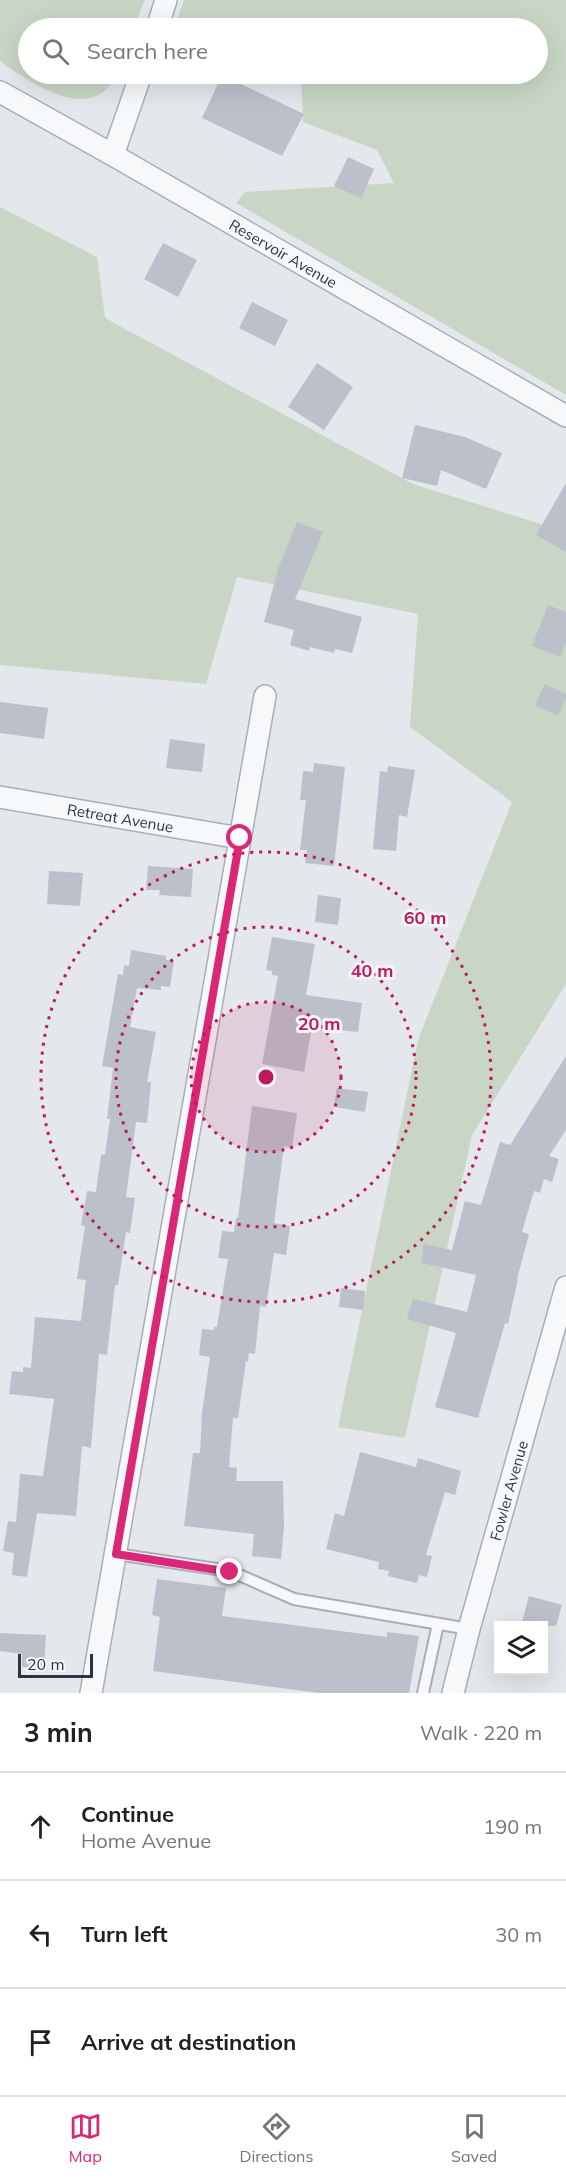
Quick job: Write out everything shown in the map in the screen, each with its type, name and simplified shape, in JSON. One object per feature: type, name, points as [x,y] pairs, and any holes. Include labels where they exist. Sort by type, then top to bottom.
[{"type":"street","points":[[160,18],[166,0]]},
{"type":"street","points":[[113,155],[138,84]]},
{"type":"street","name":"Reservoir Avenue","points":[[0,92],[566,416]]},
{"type":"street","points":[[92,1693],[265,696]]},
{"type":"street","name":"Retreat Avenue","points":[[0,797],[240,838]]},
{"type":"street","name":"Fowler Avenue","points":[[453,1693],[566,1287]]},
{"type":"lane","points":[[116,1554],[230,1572],[294,1599],[469,1629]]},
{"type":"lane","points":[[423,1693],[438,1624]]},
{"type":"green space","points":[[0,0],[145,0],[137,18],[18,18],[18,73],[0,61]]},
{"type":"green space","points":[[184,0],[566,0],[566,395],[236,203],[245,192],[394,183],[377,150],[303,122],[301,84],[548,84],[548,18],[178,18]]},
{"type":"green space","points":[[35,84],[110,84],[93,97],[77,99]]},
{"type":"green space","points":[[0,207],[97,257],[105,318],[413,484],[566,532],[566,984],[472,1135],[405,1438],[338,1427],[418,1040],[512,802],[410,727],[418,614],[237,577],[206,684],[0,665]]},
{"type":"building","points":[[218,84],[241,84],[304,114],[282,156],[202,118]]},
{"type":"building","points":[[348,157],[374,169],[361,198],[334,186]]},
{"type":"building","points":[[163,243],[197,260],[178,297],[144,279]]},
{"type":"building","points":[[252,302],[288,320],[275,346],[239,328]]},
{"type":"building","points":[[317,363],[353,387],[324,430],[288,407]]},
{"type":"building","points":[[415,425],[465,437],[502,453],[486,489],[441,470],[437,486],[402,478]]},
{"type":"building","points":[[566,483],[566,552],[536,535]]},
{"type":"building","points":[[297,522],[323,532],[295,599],[362,617],[352,653],[335,649],[334,653],[310,647],[309,651],[290,645],[294,630],[264,622],[278,569]]},
{"type":"building","points":[[548,605],[566,612],[566,643],[560,657],[532,646]]},
{"type":"building","points":[[545,684],[566,694],[558,716],[535,705]]},
{"type":"building","points":[[0,702],[48,708],[44,739],[0,733]]},
{"type":"building","points":[[170,739],[205,744],[202,772],[166,768]]},
{"type":"building","points":[[314,763],[345,767],[334,866],[305,863],[307,850],[300,850],[306,800],[300,800],[303,771],[313,772]]},
{"type":"building","points":[[388,766],[415,770],[407,817],[399,815],[396,851],[373,849],[380,771],[387,772]]},
{"type":"building","points":[[148,866],[193,869],[191,897],[159,895],[160,890],[146,890]]},
{"type":"building","points":[[49,871],[83,873],[80,906],[47,904]]},
{"type":"building","points":[[318,895],[341,898],[338,925],[315,922]]},
{"type":"building","points":[[272,937],[315,944],[306,995],[362,1003],[358,1032],[312,1027],[304,1072],[262,1064],[278,976],[266,970]]},
{"type":"building","points":[[131,950],[166,956],[166,960],[174,961],[170,987],[161,986],[161,990],[137,988],[130,1027],[156,1032],[147,1082],[151,1082],[147,1123],[136,1122],[126,1197],[135,1198],[130,1233],[126,1232],[118,1285],[115,1285],[107,1355],[99,1354],[91,1448],[82,1446],[76,1516],[37,1513],[27,1577],[12,1575],[14,1553],[3,1551],[8,1521],[16,1522],[20,1474],[43,1476],[54,1399],[9,1394],[12,1371],[23,1372],[23,1367],[31,1368],[35,1317],[81,1321],[86,1280],[77,1279],[85,1226],[81,1225],[87,1191],[96,1192],[101,1155],[105,1154],[110,1119],[107,1119],[113,1068],[102,1066],[118,974],[123,975],[124,965],[129,966]]},
{"type":"building","points":[[566,1056],[566,1130],[549,1156],[559,1159],[552,1182],[544,1179],[540,1193],[534,1191],[522,1232],[529,1234],[508,1324],[505,1323],[478,1418],[435,1407],[456,1333],[407,1319],[413,1299],[467,1312],[476,1275],[421,1263],[424,1244],[452,1250],[465,1201],[481,1205],[500,1142],[510,1145]]},
{"type":"building","points":[[337,1088],[368,1092],[365,1112],[334,1107]]},
{"type":"building","points":[[252,1106],[297,1113],[292,1148],[284,1146],[274,1223],[290,1226],[286,1255],[274,1253],[266,1307],[260,1306],[255,1354],[249,1353],[248,1361],[246,1361],[238,1418],[233,1418],[229,1467],[237,1468],[236,1481],[283,1481],[284,1527],[281,1559],[252,1556],[254,1534],[184,1526],[193,1453],[200,1453],[202,1413],[210,1357],[199,1355],[202,1329],[214,1330],[214,1327],[217,1327],[228,1259],[218,1258],[222,1231],[234,1232],[236,1218],[238,1218]]},
{"type":"building","points":[[341,1288],[365,1291],[363,1310],[339,1307]]},
{"type":"building","points":[[360,1452],[416,1467],[418,1458],[461,1471],[455,1495],[445,1492],[426,1555],[432,1556],[427,1577],[419,1575],[417,1583],[388,1576],[389,1571],[378,1569],[379,1562],[326,1549],[335,1513],[344,1516]]},
{"type":"building","points":[[157,1579],[226,1588],[222,1616],[387,1637],[387,1632],[419,1636],[409,1693],[319,1693],[153,1671],[160,1617],[152,1615]]},
{"type":"building","points":[[529,1596],[562,1605],[556,1626],[548,1626],[548,1621],[522,1621]]},
{"type":"building","points":[[0,1633],[46,1635],[44,1668],[22,1667],[22,1654],[0,1651]]},
{"type":"route","points":[[230,1572],[116,1554],[240,838]]}]
